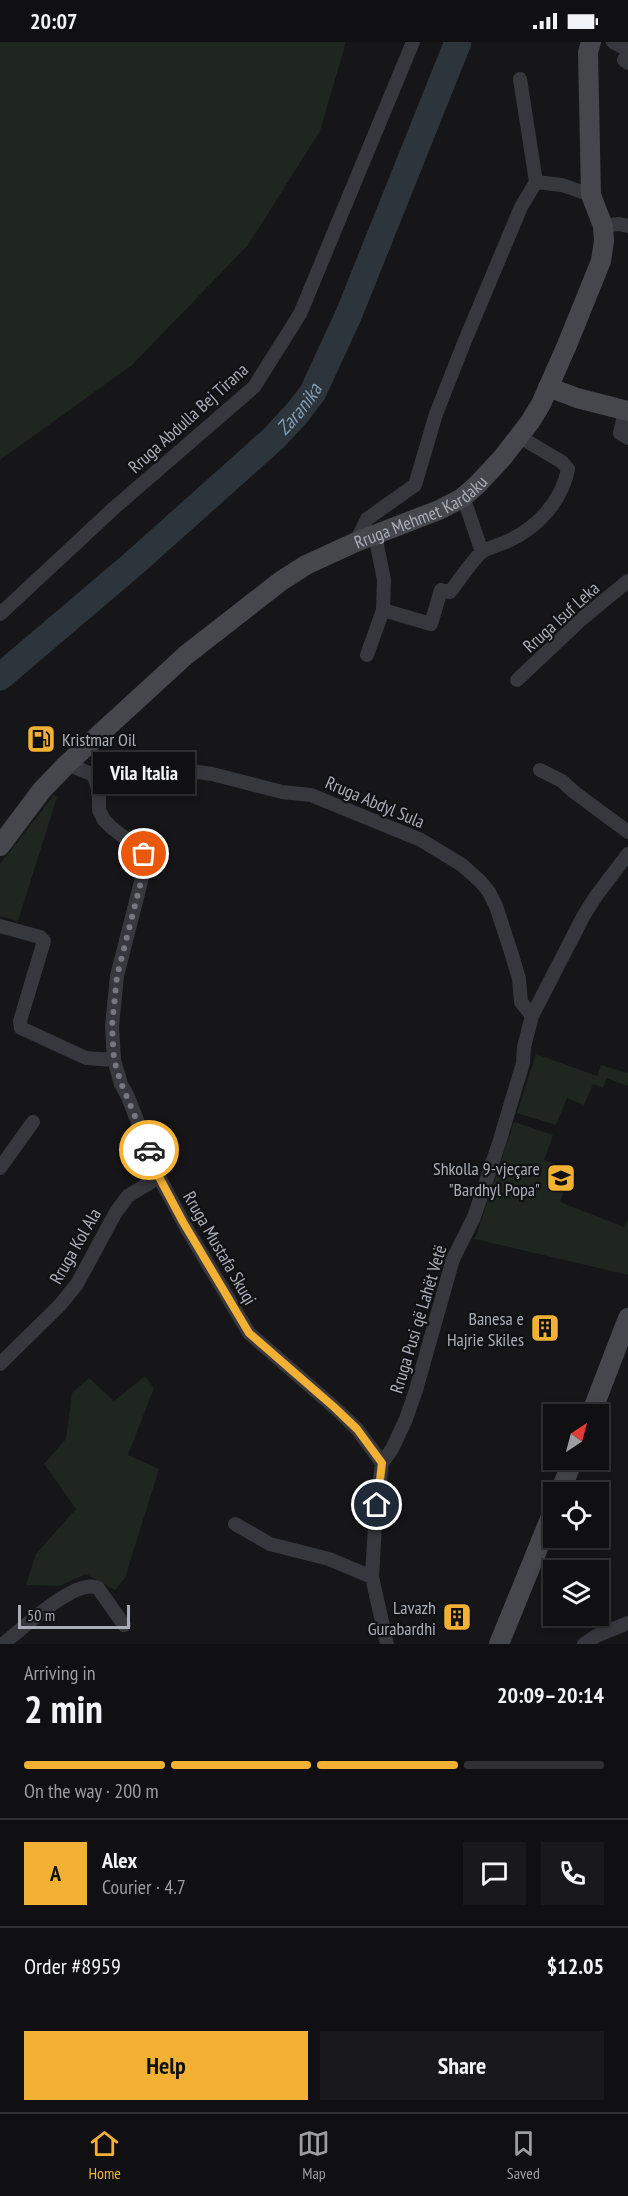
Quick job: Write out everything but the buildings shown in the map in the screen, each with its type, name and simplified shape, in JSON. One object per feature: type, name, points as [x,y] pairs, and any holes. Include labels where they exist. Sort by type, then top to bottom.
[{"type":"main road","name":"Rruga Mehmet Kardaku","points":[[0,846],[42,790],[67,764],[186,655],[233,618],[306,565],[462,498],[477,485],[520,437],[548,387],[601,261],[604,241],[603,226],[591,195],[588,52],[591,42]]},
{"type":"main road","points":[[548,387],[577,398],[627,411]]},
{"type":"main road","points":[[595,1404],[628,1318]]},
{"type":"main road","points":[[499,1644],[543,1536]]},
{"type":"street","name":"Rruga Abdulla Bej Tirana","points":[[0,614],[114,508],[254,387],[300,314],[413,42]]},
{"type":"street","points":[[613,42],[628,51],[624,60],[628,63]]},
{"type":"street","points":[[367,655],[383,610],[384,580],[366,539],[367,519],[415,485],[436,414],[464,343],[521,207],[536,182],[520,79]]},
{"type":"street","points":[[536,182],[562,185],[591,195]]},
{"type":"street","points":[[603,226],[619,224],[628,226]]},
{"type":"street","points":[[627,411],[620,433],[628,438]]},
{"type":"street","points":[[383,610],[431,624],[441,590],[450,592],[482,552],[510,541],[538,523],[551,507],[566,480],[568,469],[562,462],[520,437]]},
{"type":"street","points":[[462,498],[482,552]]},
{"type":"street","name":"Rruga Isuf Leka","points":[[517,680],[584,617],[628,581]]},
{"type":"street","name":"Rruga Abdyl Sula","points":[[67,764],[94,775],[147,777],[191,773],[212,774],[282,792],[321,797],[421,840],[462,865],[489,892],[496,906],[517,971],[521,1002],[532,1016]]},
{"type":"street","points":[[540,770],[562,781],[628,832]]},
{"type":"street","name":"Rruga Mustafa Skuqi","points":[[94,775],[99,793],[99,810],[104,820],[140,850],[146,862],[117,976],[112,1026],[114,1060],[121,1083],[159,1177],[249,1333],[357,1429],[382,1463]]},
{"type":"street","name":"Rruga Pusi që Lahët Vetë","points":[[387,1644],[372,1577],[382,1463],[392,1449],[406,1419],[453,1259],[474,1216],[506,1124],[523,1063],[524,1047],[532,1016],[590,906],[628,854]]},
{"type":"street","points":[[0,926],[40,937],[44,941],[20,1021],[21,1028],[86,1058],[114,1060]]},
{"type":"street","points":[[0,1168],[33,1122]]},
{"type":"street","name":"Rruga Kol Ala","points":[[0,1364],[60,1305],[77,1284],[116,1212],[128,1196],[159,1177]]},
{"type":"street","points":[[235,1524],[270,1544],[329,1559],[372,1577]]},
{"type":"street","points":[[3,1644],[66,1595],[85,1587],[98,1588],[124,1625]]},
{"type":"street","points":[[584,1644],[596,1636],[628,1623]]},
{"type":"shaded area","points":[[0,42],[346,42],[320,131],[248,245],[132,365],[0,460]]},
{"type":"shaded area","points":[[54,795],[57,797],[18,921],[0,916],[0,864]]},
{"type":"shaded area","points":[[536,1054],[597,1076],[601,1065],[628,1073],[628,1086],[607,1078],[603,1088],[593,1084],[584,1105],[567,1098],[556,1125],[517,1113]]},
{"type":"shaded area","points":[[514,1122],[553,1135],[544,1160],[561,1166],[552,1188],[563,1192],[560,1202],[624,1227],[628,1219],[628,1275],[475,1239]]},
{"type":"shaded area","points":[[145,1376],[154,1388],[128,1455],[159,1469],[125,1578],[115,1590],[86,1574],[59,1586],[26,1585],[36,1554],[76,1509],[44,1464],[66,1439],[72,1393],[89,1378],[114,1401]]},
{"type":"waterway","name":"Zaranika","points":[[0,677],[133,564],[273,439],[313,392],[349,314],[458,42]]},
{"type":"way so far","points":[[144,854],[146,862],[117,976],[112,1026],[114,1060],[121,1083],[149,1150]]},
{"type":"place","name":"Kristmar Oil","points":[[41,739]]},
{"type":"place","name":"Vila Italia","points":[[144,854]]},
{"type":"place","name":"Shkolla 9-vjeçare \"Bardhyl Popa\"","points":[[561,1178]]},
{"type":"place","name":"Banesa e Hajrie Skiles","points":[[545,1328]]},
{"type":"place","name":"Lavazh Gurabardhi","points":[[457,1617]]},
{"type":"route","points":[[149,1150],[159,1177],[183,1222],[249,1333],[264,1349],[304,1380],[357,1429],[382,1463],[377,1505]]}]
